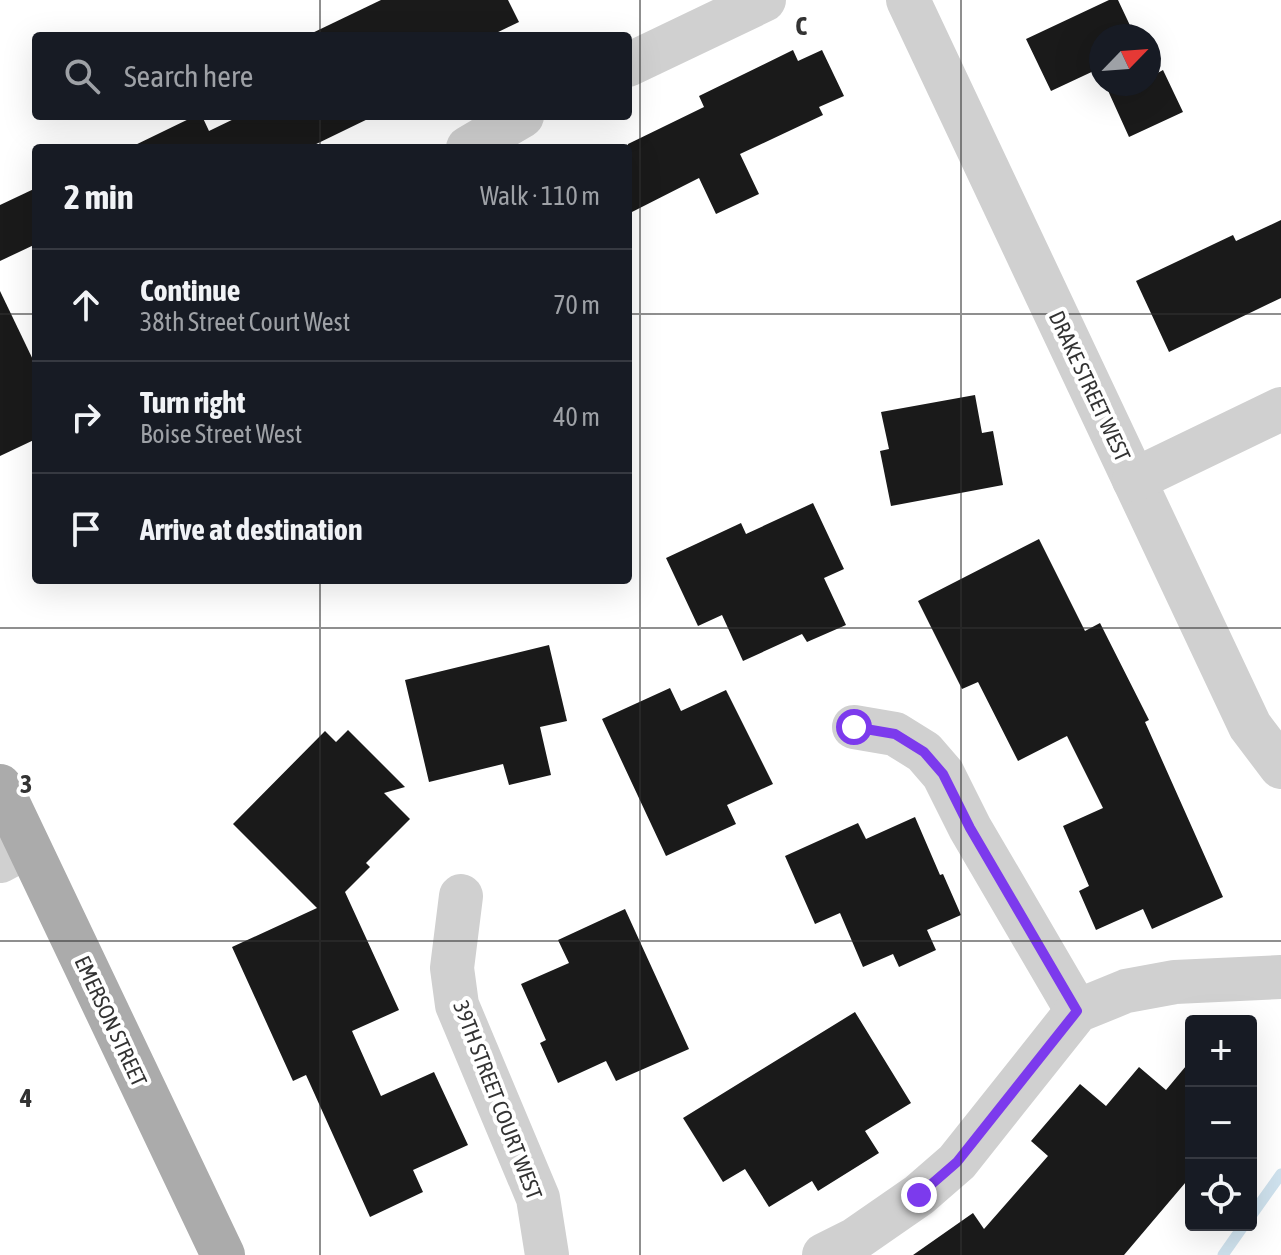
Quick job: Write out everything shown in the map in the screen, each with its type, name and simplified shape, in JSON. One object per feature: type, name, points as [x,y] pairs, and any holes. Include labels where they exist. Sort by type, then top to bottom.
[{"type":"main road","name":"EMERSON STREET","points":[[0,786],[14,853],[223,1255]]},
{"type":"street","points":[[632,63],[764,0]]},
{"type":"street","name":"DRAKE STREET WEST","points":[[908,0],[1250,726],[1281,767]]},
{"type":"street","points":[[475,144],[515,120]]},
{"type":"street","points":[[1134,480],[1281,409]]},
{"type":"street","points":[[854,727],[895,734],[924,752],[943,774],[970,828],[1077,1011]]},
{"type":"street","name":"39TH STREET COURT WEST","points":[[461,896],[452,968],[457,1005],[538,1198],[547,1255]]},
{"type":"street","points":[[824,1255],[854,1240],[919,1195],[957,1162],[1077,1011],[1126,991],[1175,982],[1281,977]]},
{"type":"building","points":[[381,0],[508,0],[519,22],[498,32],[314,32]]},
{"type":"building","points":[[1109,0],[1118,0],[1129,24],[1089,24],[1089,73],[1051,91],[1026,39]]},
{"type":"building","points":[[793,50],[798,61],[822,50],[844,96],[819,107],[823,115],[740,154],[759,194],[716,214],[699,178],[632,212],[632,144],[628,144],[704,107],[699,96]]},
{"type":"building","points":[[1163,70],[1183,112],[1129,137],[1110,96],[1161,96]]},
{"type":"building","points":[[187,120],[204,120],[209,131],[232,120],[366,120],[316,144],[137,144]]},
{"type":"building","points":[[32,190],[32,246],[0,261],[0,205]]},
{"type":"building","points":[[1281,220],[1281,298],[1169,352],[1136,281],[1233,235],[1236,241]]},
{"type":"building","points":[[0,291],[32,358],[32,441],[0,456]]},
{"type":"building","points":[[975,395],[982,433],[993,431],[1003,485],[891,506],[880,451],[889,449],[881,412]]},
{"type":"building","points":[[813,503],[844,569],[824,578],[846,625],[807,642],[802,634],[743,661],[722,615],[698,626],[666,558],[741,523],[746,534]]},
{"type":"building","points":[[1039,539],[1085,631],[1100,623],[1149,720],[1145,722],[1223,897],[1152,929],[1143,909],[1096,930],[1079,891],[1089,886],[1063,826],[1103,808],[1067,736],[1018,761],[978,682],[962,689],[918,601]]},
{"type":"building","points":[[549,645],[567,721],[540,727],[551,775],[509,785],[503,764],[429,782],[405,680]]},
{"type":"building","points":[[670,688],[681,711],[726,690],[773,784],[727,805],[736,824],[666,856],[602,719]]},
{"type":"building","points":[[348,730],[405,787],[384,793],[410,819],[366,863],[370,867],[345,892],[399,1010],[352,1031],[381,1096],[434,1072],[468,1145],[413,1170],[423,1192],[370,1217],[306,1075],[293,1081],[232,947],[317,908],[233,824],[325,731],[336,742]]},
{"type":"building","points":[[915,817],[961,915],[927,930],[936,950],[899,967],[893,954],[863,967],[840,913],[815,924],[785,856],[858,823],[866,839]]},
{"type":"building","points":[[625,909],[689,1049],[616,1081],[606,1061],[558,1083],[540,1043],[546,1040],[521,984],[569,963],[558,940]]},
{"type":"building","points":[[855,1012],[911,1103],[865,1131],[879,1153],[818,1191],[812,1181],[769,1207],[745,1169],[723,1182],[683,1118]]},
{"type":"building","points":[[1139,1067],[1166,1090],[1185,1067],[1185,1183],[1124,1255],[913,1255],[973,1213],[984,1229],[1048,1156],[1031,1141],[1080,1084],[1106,1106]]},
{"type":"waterway","points":[[1257,1208],[1281,1174]]},
{"type":"waterway","points":[[1223,1255],[1240,1231]]},
{"type":"route","points":[[854,727],[895,734],[924,752],[943,774],[970,828],[1077,1011],[957,1162],[919,1195]]}]
